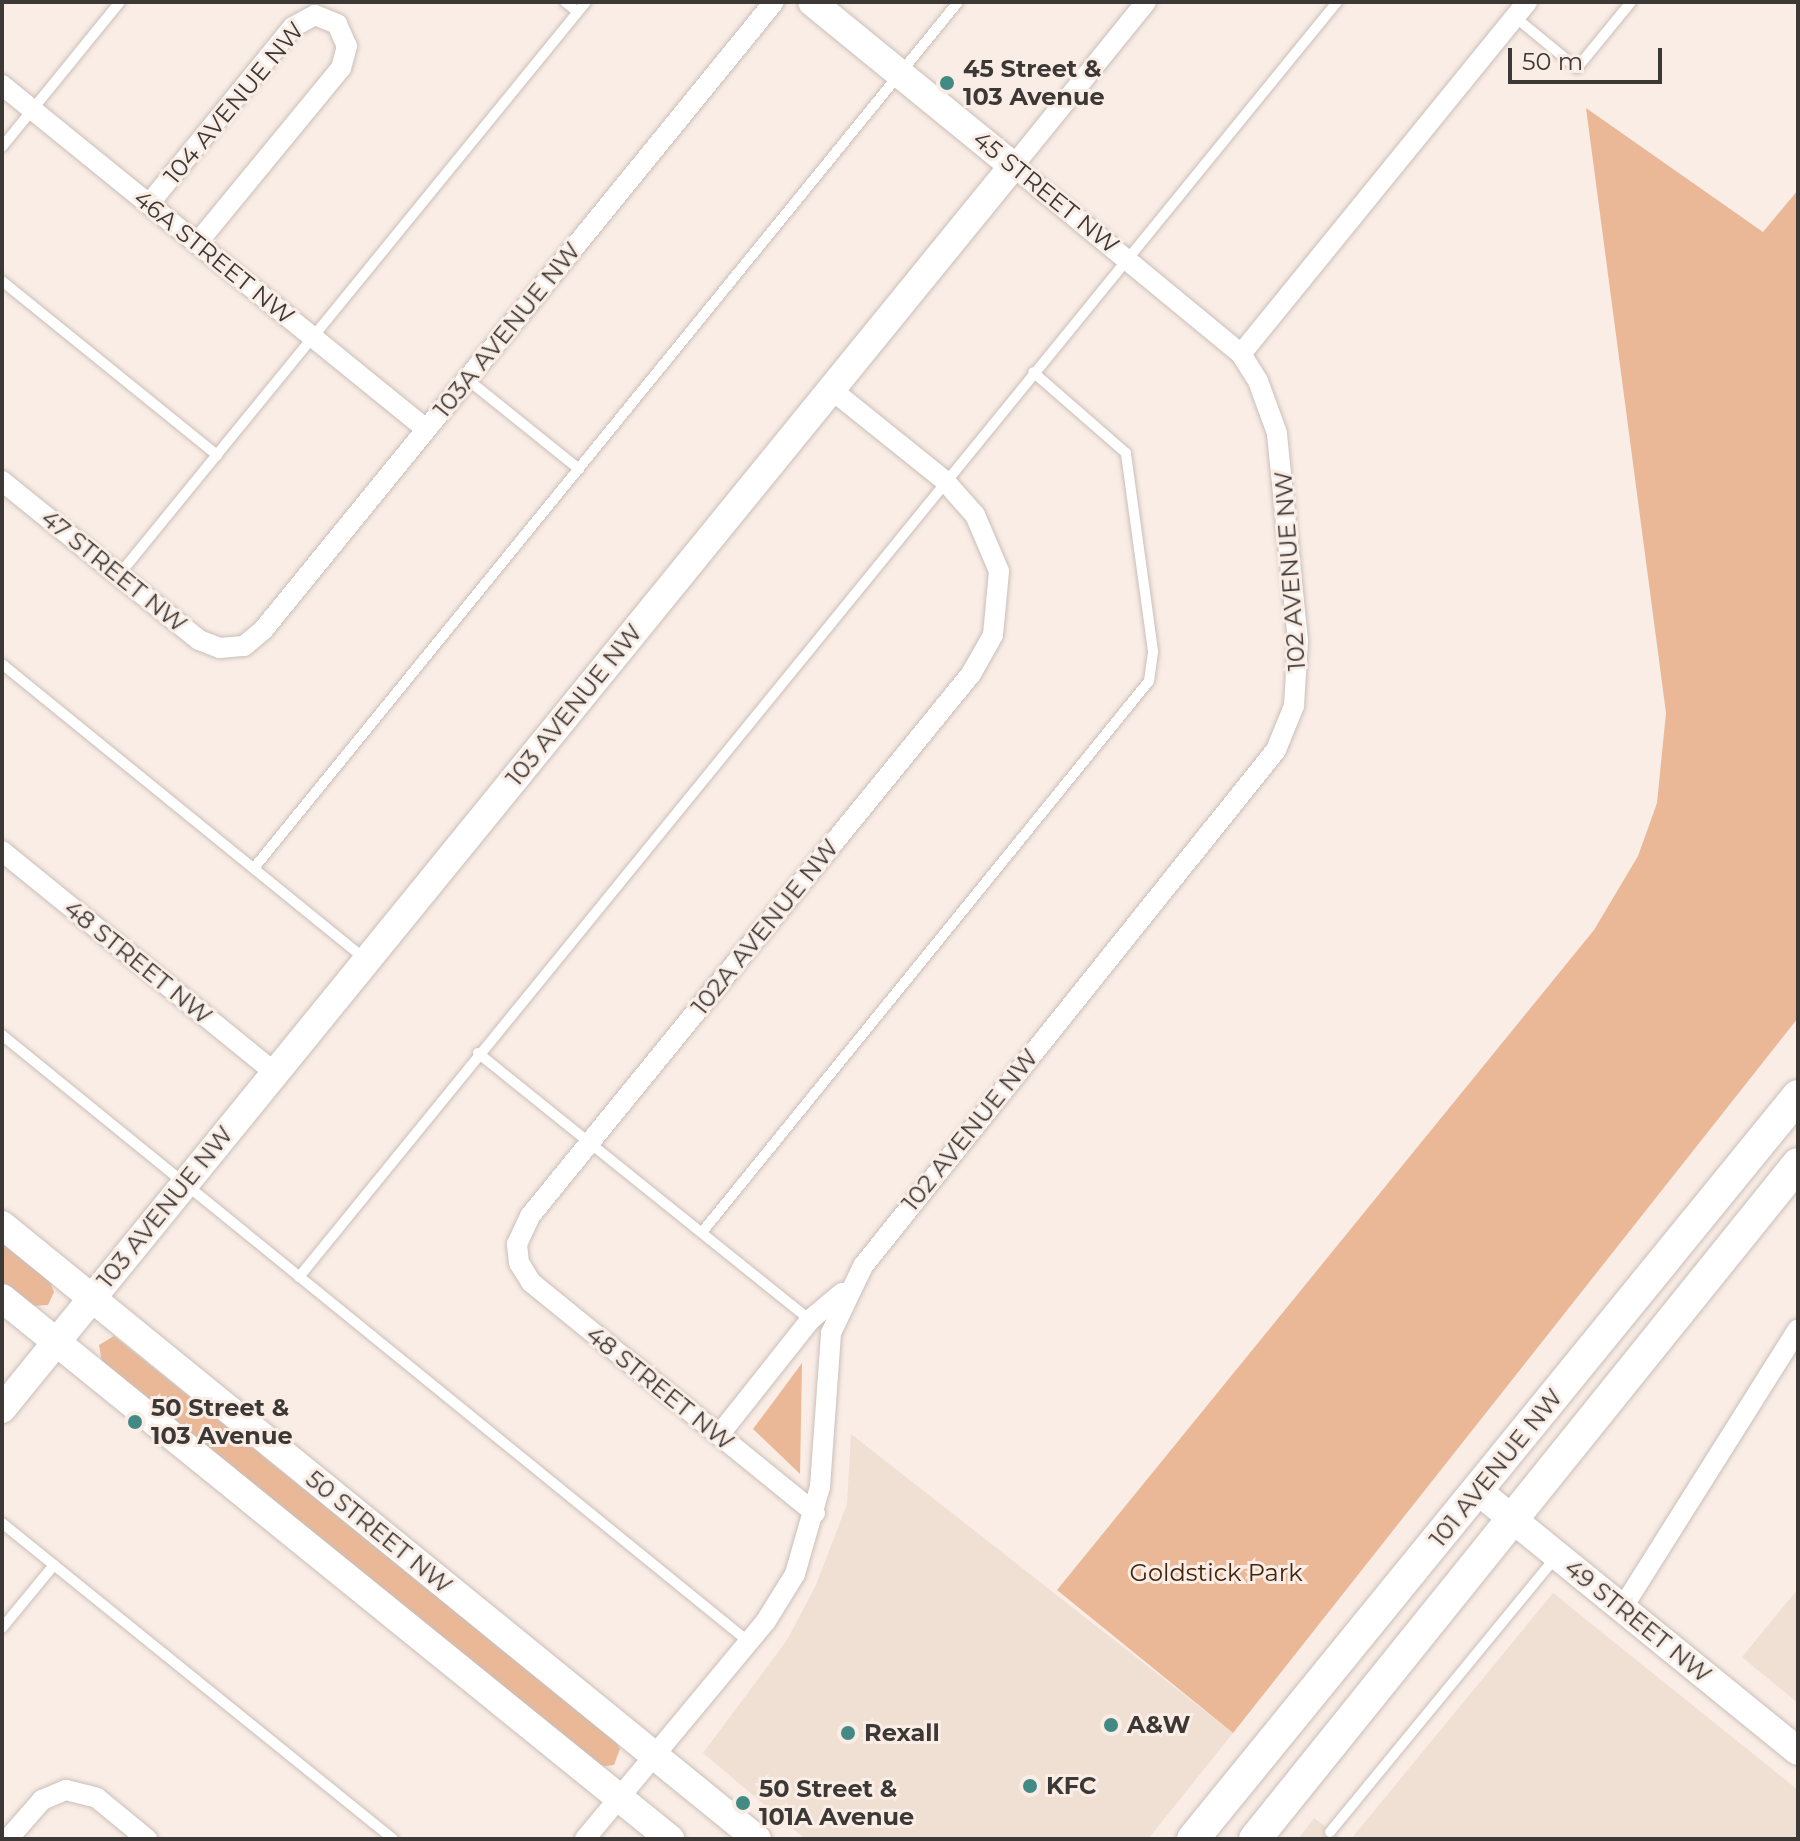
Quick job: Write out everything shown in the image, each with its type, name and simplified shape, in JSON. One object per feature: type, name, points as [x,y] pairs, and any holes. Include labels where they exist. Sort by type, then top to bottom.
[{"type":"main road","name":"101 AVENUE NW","points":[[1193,1839],[1798,1096]]},
{"type":"main road","name":"101 AVENUE NW","points":[[1255,1839],[1798,1164]]},
{"type":"street","name":"103A AVENUE NW","points":[[232,648],[264,629],[774,2]]},
{"type":"street","name":"45 STREET NW","points":[[812,2],[1241,354]]},
{"type":"street","name":"103 AVENUE NW","points":[[2,1409],[1146,2]]},
{"type":"street","points":[[1241,354],[1521,9]]},
{"type":"street","name":"104 AVENUE NW","points":[[149,204],[293,27],[315,15],[337,24],[347,46],[341,68],[197,243]]},
{"type":"street","name":"46A STREET NW","points":[[2,85],[426,429]]},
{"type":"street","name":"102 AVENUE NW","points":[[719,1435],[810,1320],[848,1288],[890,1228],[1252,786],[1286,727],[1299,660],[1280,450],[1267,400],[1241,354]]},
{"type":"street","points":[[831,389],[944,480]]},
{"type":"street","name":"102A AVENUE NW","points":[[517,1254],[530,1216],[971,674],[993,635],[1000,593],[987,534],[944,480]]},
{"type":"street","name":"47 STREET NW","points":[[2,481],[199,640],[232,648]]},
{"type":"street","name":"48 STREET NW","points":[[2,851],[274,1072]]},
{"type":"street","name":"50 STREET NW","points":[[2,1225],[757,1839]]},
{"type":"street","name":"48 STREET NW","points":[[517,1254],[531,1282],[815,1513]]},
{"type":"street","name":"102 AVENUE NW","points":[[585,1839],[749,1642],[795,1574],[815,1513],[823,1468],[826,1357],[848,1288]]},
{"type":"street","points":[[2,1298],[670,1839]]},
{"type":"street","points":[[1623,1607],[1798,1329]]},
{"type":"street","name":"49 STREET NW","points":[[1478,1491],[1798,1751]]},
{"type":"street","points":[[8,1839],[42,1800],[66,1790],[97,1798],[147,1839]]},
{"type":"lane","points":[[2,147],[120,2]]},
{"type":"lane","points":[[565,2],[578,12]]},
{"type":"lane","points":[[118,576],[586,2]]},
{"type":"lane","points":[[254,868],[958,2]]},
{"type":"lane","points":[[299,1277],[944,480],[1337,2]]},
{"type":"lane","points":[[1521,9],[1577,68],[1631,2]]},
{"type":"lane","points":[[2,281],[217,455]]},
{"type":"lane","points":[[703,1231],[1149,681],[1153,651],[1126,453],[1033,372]]},
{"type":"lane","points":[[467,379],[579,469]]},
{"type":"lane","points":[[2,664],[366,960]]},
{"type":"lane","points":[[2,1035],[749,1642]]},
{"type":"lane","points":[[478,1053],[810,1320]]},
{"type":"lane","points":[[2,1523],[393,1839]]},
{"type":"lane","points":[[1330,1832],[1558,1555]]},
{"type":"lane","points":[[2,1628],[54,1565]]},
{"type":"shaded area","points":[[851,1434],[1233,1733],[1148,1839],[805,1839],[703,1753],[787,1640],[816,1585],[847,1504]]},
{"type":"shaded area","points":[[1798,1589],[1798,1703],[1742,1657]]},
{"type":"shaded area","points":[[1553,1593],[1798,1790],[1798,1839],[1351,1839]]},
{"type":"shaded area","points":[[1314,1818],[1342,1839],[1298,1839]]},
{"type":"green space","name":"Goldstick Park","points":[[1586,108],[1763,232],[1798,190],[1798,1018],[1233,1733],[1057,1590],[1594,930],[1638,856],[1657,803],[1666,713]]},
{"type":"green space","points":[[2,1243],[50,1282],[54,1292],[48,1305],[30,1306],[2,1283]]},
{"type":"green space","points":[[114,1336],[615,1740],[620,1749],[614,1765],[598,1767],[102,1363],[99,1345]]},
{"type":"green space","points":[[802,1363],[800,1474],[753,1429]]},
{"type":"place","name":"45 Street & 103 Avenue","points":[[947,83]]},
{"type":"place","name":"50 Street & 103 Avenue","points":[[135,1422]]},
{"type":"place","name":"A&W","points":[[1111,1725]]},
{"type":"place","name":"Rexall","points":[[848,1733]]},
{"type":"place","name":"KFC","points":[[1030,1786]]},
{"type":"place","name":"50 Street & 101A Avenue","points":[[743,1803]]}]
